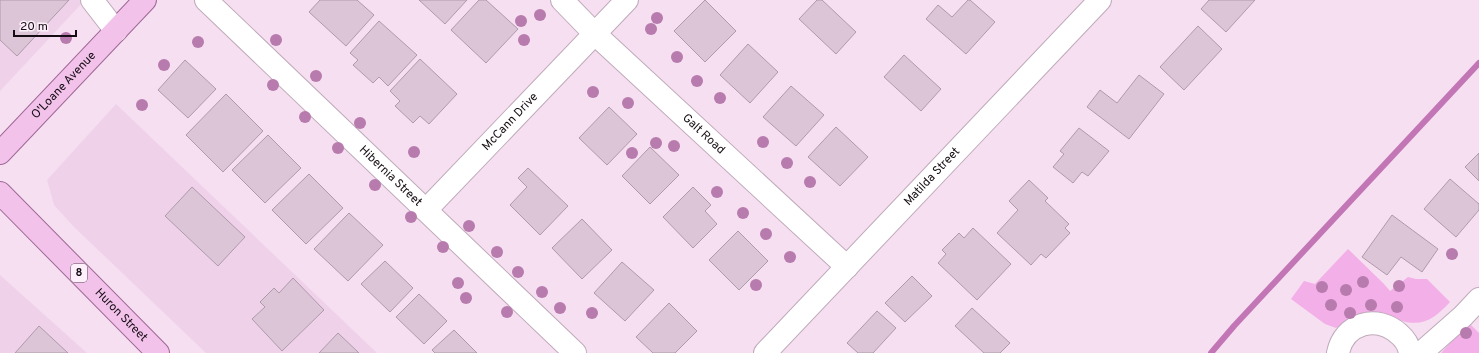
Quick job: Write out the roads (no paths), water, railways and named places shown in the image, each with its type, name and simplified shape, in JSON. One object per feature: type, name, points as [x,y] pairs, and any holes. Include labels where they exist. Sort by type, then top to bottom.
[{"type":"main road","name":"O'Loane Avenue","points":[[0,153],[145,0]]},
{"type":"main road","name":"Huron Street","points":[[0,193],[158,353]]},
{"type":"street","points":[[92,0],[116,31]]},
{"type":"street","name":"Hibernia Street","points":[[206,0],[575,353]]},
{"type":"street","name":"Galt Road","points":[[562,0],[595,34],[847,267]]},
{"type":"street","name":"McCann Drive","points":[[426,210],[627,0]]},
{"type":"street","name":"Matilda Street","points":[[765,353],[1100,0]]},
{"type":"street","points":[[1421,353],[1464,316],[1479,300]]},
{"type":"street","points":[[1338,353],[1343,339],[1352,330],[1367,323],[1380,323],[1392,328],[1404,338],[1410,353]]},
{"type":"waterway","points":[[1211,353],[1234,326],[1479,63]]}]
